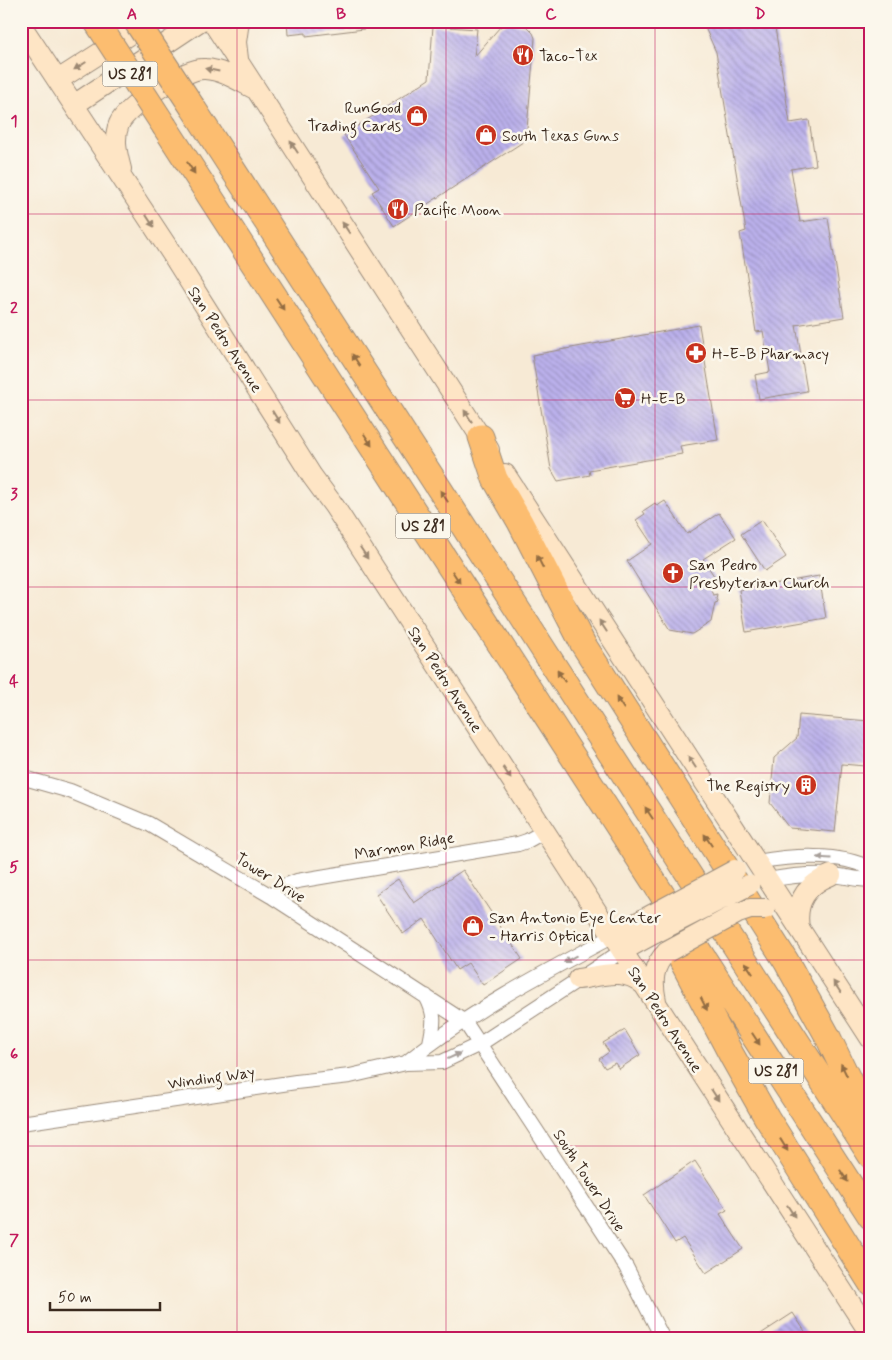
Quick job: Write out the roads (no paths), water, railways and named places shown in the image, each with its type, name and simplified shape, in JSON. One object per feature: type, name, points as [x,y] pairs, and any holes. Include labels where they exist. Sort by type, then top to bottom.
[{"type":"highway","name":"US 281","points":[[96,21],[871,1217]]},
{"type":"highway","name":"US 281","points":[[136,21],[871,1156]]},
{"type":"highway","points":[[481,437],[495,479],[520,522],[585,649],[786,961],[827,1035],[871,1124]]},
{"type":"highway","points":[[682,925],[682,961],[717,1029],[766,1118],[871,1283]]},
{"type":"main road","points":[[58,80],[150,21]]},
{"type":"main road","points":[[74,104],[200,21]]},
{"type":"main road","points":[[212,21],[757,862],[758,883],[797,925],[871,1039]]},
{"type":"main road","points":[[238,61],[236,42],[239,21]]},
{"type":"main road","name":"San Pedro Avenue","points":[[21,25],[124,180],[249,374],[312,476],[334,506],[871,1334]]},
{"type":"main road","points":[[124,180],[117,152],[117,134],[123,116],[133,106],[183,74],[199,69],[216,70],[257,90]]},
{"type":"main road","points":[[618,944],[735,870],[757,862]]},
{"type":"main road","points":[[797,925],[798,911],[804,896],[816,883],[831,875]]},
{"type":"main road","points":[[649,926],[758,883]]},
{"type":"main road","points":[[656,1004],[653,988],[654,972],[660,960],[667,952],[738,913],[754,909],[777,913],[797,925]]},
{"type":"main road","points":[[578,979],[627,974],[643,984]]},
{"type":"street","name":"Tower Drive","points":[[21,777],[70,791],[149,824],[271,896],[426,996],[465,1022],[480,1044]]},
{"type":"street","name":"Marmon Ridge","points":[[271,896],[284,886],[297,881],[518,844],[544,831]]},
{"type":"street","points":[[757,862],[780,858],[822,858],[860,864],[871,869]]},
{"type":"street","points":[[758,883],[799,875],[831,875],[871,880]]},
{"type":"street","name":"Winding Way","points":[[406,1063],[430,1043],[520,986],[545,973],[618,944]]},
{"type":"street","name":"Winding Way","points":[[21,1123],[296,1082],[350,1076],[406,1063],[442,1062],[480,1044],[558,993],[578,979],[618,944]]},
{"type":"street","points":[[545,973],[558,993]]},
{"type":"street","points":[[426,996],[432,1007],[434,1019],[430,1043]]},
{"type":"street","name":"South Tower Drive","points":[[480,1044],[626,1267],[663,1339]]},
{"type":"place","name":"Taco-Tex","points":[[523,55]]},
{"type":"place","name":"RunGood Trading Cards","points":[[417,116]]},
{"type":"place","name":"South Texas Guns","points":[[486,135]]},
{"type":"place","name":"Pacific Moon","points":[[398,209]]},
{"type":"place","name":"H-E-B Pharmacy","points":[[696,353]]},
{"type":"place","name":"H-E-B","points":[[625,398]]},
{"type":"place","name":"San Pedro Presbyterian Church","points":[[673,573]]},
{"type":"place","name":"The Registry","points":[[806,785]]},
{"type":"place","name":"San Antonio Eye Center - Harris Optical","points":[[473,926]]}]
